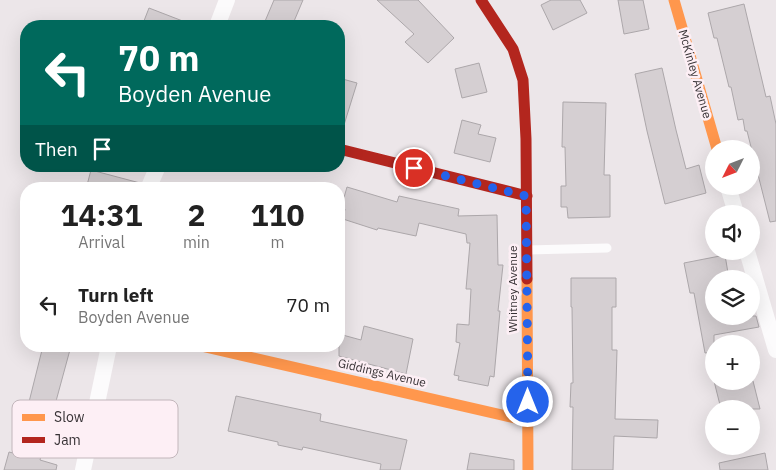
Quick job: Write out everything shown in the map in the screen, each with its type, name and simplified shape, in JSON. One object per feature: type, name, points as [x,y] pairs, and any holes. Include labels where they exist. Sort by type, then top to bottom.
[{"type":"street","points":[[219,20],[227,0]]},
{"type":"street","name":"Whitney Avenue","points":[[481,0],[513,49],[523,80],[526,139],[528,470]]},
{"type":"street","name":"McKinley Avenue","points":[[674,0],[714,140]]},
{"type":"street","points":[[345,151],[526,196]]},
{"type":"street","points":[[750,260],[776,350]]},
{"type":"street","points":[[98,400],[108,352]]},
{"type":"street","name":"Giddings Avenue","points":[[228,352],[528,420]]},
{"type":"lane","points":[[527,250],[607,248]]},
{"type":"building","points":[[274,0],[303,0],[295,20],[266,20]]},
{"type":"building","points":[[377,0],[418,0],[454,38],[428,63],[405,42],[414,34]]},
{"type":"building","points":[[551,0],[580,0],[587,13],[553,30],[541,5]]},
{"type":"building","points":[[618,0],[643,0],[649,29],[624,34]]},
{"type":"building","points":[[744,4],[766,97],[770,96],[776,124],[776,221],[770,222],[760,182],[760,140],[749,140],[747,131],[745,131],[743,119],[738,120],[731,87],[729,87],[717,38],[714,38],[708,13]]},
{"type":"building","points":[[149,8],[180,20],[144,20]]},
{"type":"building","points":[[479,63],[487,92],[462,98],[455,69]]},
{"type":"building","points":[[662,68],[686,169],[699,165],[705,193],[665,204],[635,74]]},
{"type":"building","points":[[345,80],[357,83],[345,122]]},
{"type":"building","points":[[563,102],[606,103],[604,175],[610,175],[610,217],[568,218],[567,207],[561,207],[561,186],[566,186],[565,147],[562,147]]},
{"type":"building","points":[[462,120],[481,125],[478,134],[496,138],[490,162],[454,153]]},
{"type":"building","points":[[90,172],[99,172],[136,182],[88,182]]},
{"type":"building","points":[[347,187],[397,202],[399,196],[459,209],[458,216],[497,215],[498,265],[503,265],[494,377],[490,376],[488,386],[458,380],[459,376],[454,375],[460,343],[456,342],[457,324],[469,325],[471,289],[466,289],[470,243],[467,243],[466,234],[419,223],[416,236],[378,228],[377,230],[345,220],[345,194]]},
{"type":"building","points":[[705,259],[726,260],[728,270],[705,270],[705,325],[758,325],[759,327],[705,335],[705,353],[694,293],[690,293],[684,263]]},
{"type":"building","points":[[571,278],[616,278],[616,307],[612,307],[612,350],[617,350],[615,419],[658,420],[657,438],[614,436],[613,470],[572,470],[573,407],[570,407],[571,383],[573,383]]},
{"type":"building","points":[[364,326],[413,339],[406,374],[339,356],[339,352],[345,352],[345,336],[361,340]]},
{"type":"building","points":[[42,352],[69,352],[56,400],[30,400]]},
{"type":"building","points":[[716,390],[755,390],[758,400],[719,400]]},
{"type":"building","points":[[236,396],[321,414],[320,421],[407,440],[400,470],[380,470],[381,464],[303,447],[302,450],[278,445],[278,442],[228,431]]},
{"type":"building","points":[[9,452],[12,453],[12,458],[41,458],[40,460],[57,465],[56,470],[4,470]]},
{"type":"building","points":[[470,453],[514,460],[514,470],[467,470]]},
{"type":"building","points":[[765,453],[768,470],[720,470],[719,463]]},
{"type":"traffic: slow","points":[[674,0],[714,140]]},
{"type":"traffic: slow","points":[[527,279],[528,470]]},
{"type":"traffic: slow","points":[[227,352],[528,421]]},
{"type":"traffic: jam","points":[[481,0],[513,49],[523,80],[526,139],[527,279]]},
{"type":"traffic: jam","points":[[345,150],[527,196]]},
{"type":"route","points":[[414,168],[526,196],[528,402]]}]
